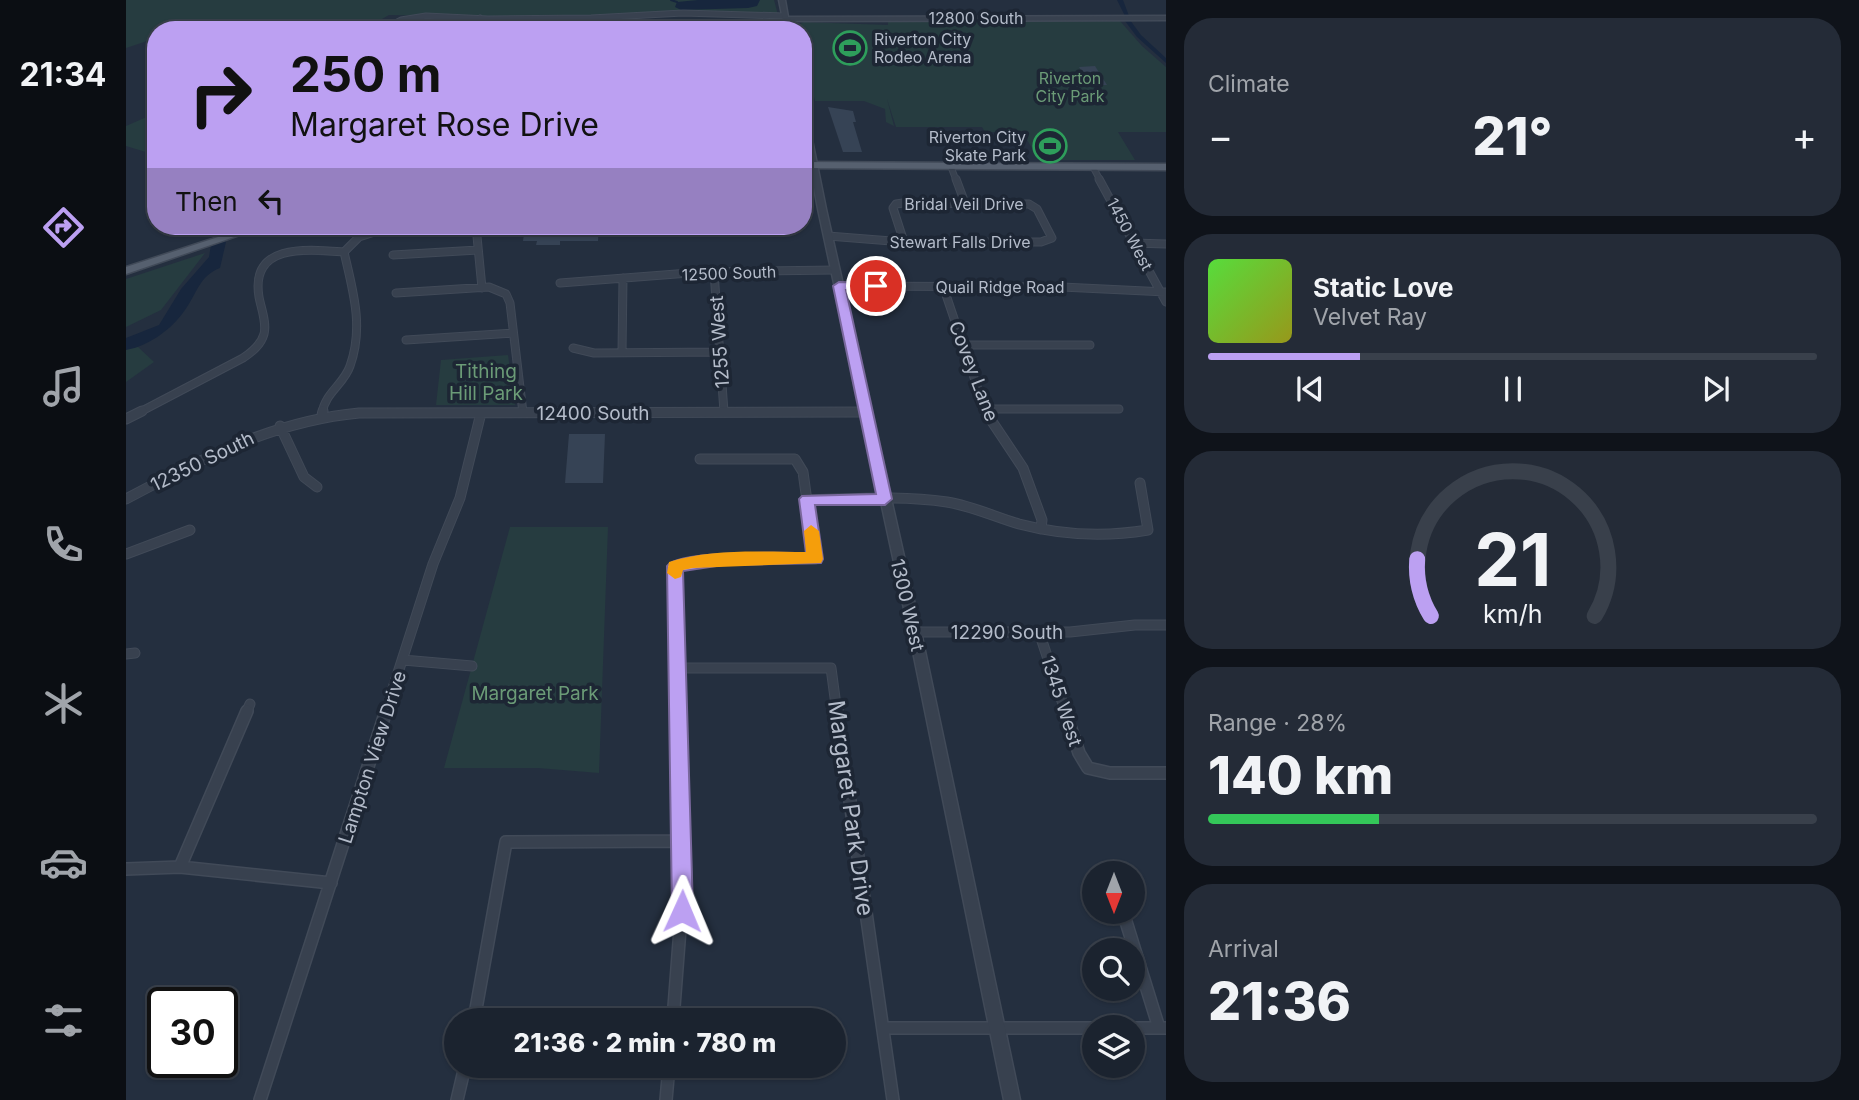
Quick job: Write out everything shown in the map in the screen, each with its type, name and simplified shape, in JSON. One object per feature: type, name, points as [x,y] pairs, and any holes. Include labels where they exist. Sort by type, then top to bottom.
[{"type":"main road","points":[[812,167],[1166,167]]},
{"type":"main road","points":[[126,264],[221,235]]},
{"type":"main road","points":[[126,271],[186,247]]},
{"type":"street","points":[[782,0],[787,21]]},
{"type":"street","points":[[400,21],[426,16],[610,17],[683,13],[786,17]]},
{"type":"street","name":"12800 South","points":[[786,17],[1166,18]]},
{"type":"street","points":[[951,167],[965,203]]},
{"type":"street","name":"1450 West","points":[[1093,167],[1133,243],[1163,291],[1166,302]]},
{"type":"street","name":"1300 West","points":[[812,178],[828,236],[915,632],[1012,1100]]},
{"type":"street","name":"Bridal Veil Drive","points":[[904,242],[893,209],[896,204],[1022,203],[1034,206],[1051,240]]},
{"type":"street","points":[[344,252],[362,235]]},
{"type":"street","points":[[477,235],[482,288]]},
{"type":"street","name":"Stewart Falls Drive","points":[[828,236],[904,242],[1051,240]]},
{"type":"street","points":[[1133,243],[1166,244]]},
{"type":"street","points":[[393,254],[478,250]]},
{"type":"street","points":[[126,419],[243,358],[257,348],[265,328],[257,277],[266,263],[293,251],[344,252]]},
{"type":"street","points":[[321,415],[324,402],[351,364],[358,328],[358,312],[344,252]]},
{"type":"street","name":"12500 South","points":[[560,283],[714,272],[835,270]]},
{"type":"street","name":"1255 West","points":[[714,272],[724,412]]},
{"type":"street","points":[[622,352],[623,278]]},
{"type":"street","name":"Quail Ridge Road","points":[[839,286],[1062,286],[1163,291]]},
{"type":"street","name":"Covey Lane","points":[[943,286],[984,409],[1023,468],[1042,520],[1041,529]]},
{"type":"street","points":[[396,293],[482,288],[499,290],[508,297],[523,413]]},
{"type":"street","points":[[406,340],[513,333]]},
{"type":"street","points":[[962,345],[1090,345]]},
{"type":"street","points":[[573,348],[594,353],[720,352]]},
{"type":"street","points":[[984,409],[1119,409]]},
{"type":"street","name":"12400 South","points":[[280,426],[321,415],[866,412]]},
{"type":"street","name":"Lampton View Drive","points":[[260,1100],[433,564],[460,498],[481,413]]},
{"type":"street","points":[[280,426],[304,477],[317,487]]},
{"type":"street","name":"12350 South","points":[[126,499],[231,444],[280,426]]},
{"type":"street","points":[[674,1008],[682,911],[675,566],[723,559],[815,559],[801,465],[795,459],[700,459]]},
{"type":"street","points":[[807,499],[948,502],[1041,529],[1066,532],[1148,530],[1140,483]]},
{"type":"street","points":[[126,554],[190,530]]},
{"type":"street","name":"12290 South","points":[[915,632],[1039,632],[1166,625]]},
{"type":"street","name":"1345 West","points":[[1039,632],[1079,753],[1088,768],[1110,773],[1166,773]]},
{"type":"street","points":[[403,660],[472,666]]},
{"type":"street","name":"Margaret Park Drive","points":[[678,668],[831,668],[893,1100]]},
{"type":"street","points":[[180,867],[250,704]]},
{"type":"street","points":[[476,1008],[506,842],[682,841]]},
{"type":"street","points":[[126,869],[180,867],[331,883]]},
{"type":"street","points":[[1127,924],[1163,1028],[1145,1028]]},
{"type":"street","points":[[883,1028],[1082,1028]]},
{"type":"street","points":[[457,1100],[462,1078]]},
{"type":"street","points":[[666,1100],[668,1078]]},
{"type":"green space","points":[[126,0],[774,0],[778,15],[389,15],[382,19],[387,21],[147,21],[147,41],[126,48]]},
{"type":"green space","points":[[428,17],[476,21],[398,21]]},
{"type":"green space","name":"Riverton City Park","points":[[1120,21],[1142,46],[1166,67],[1166,132],[1118,132],[1135,160],[1039,160],[1023,133],[985,132],[982,127],[896,127],[887,99],[894,126],[886,122],[885,109],[864,101],[815,101],[812,89],[812,22],[888,25],[888,22]]},
{"type":"green space","points":[[147,117],[147,152],[126,146],[126,126]]},
{"type":"green space","points":[[205,253],[161,310],[126,327],[126,279]]},
{"type":"green space","points":[[138,347],[154,362],[126,382],[126,348]]},
{"type":"green space","name":"Tithing Hill Park","points":[[508,355],[515,405],[436,405],[441,360]]},
{"type":"green space","name":"Margaret Park","points":[[510,527],[608,527],[599,773],[538,768],[444,768]]},
{"type":"water","points":[[760,0],[757,6],[748,8],[681,10],[675,7],[677,2]]},
{"type":"water","points":[[209,235],[221,235],[226,242],[220,268],[207,276],[174,324],[151,341],[126,350],[126,338],[159,325],[181,289],[209,257],[212,238]]},
{"type":"building","points":[[1095,66],[1107,85],[1090,85],[1079,67]]},
{"type":"building","points":[[828,107],[853,111],[856,122],[853,122],[862,152],[843,152]]},
{"type":"building","points":[[524,235],[598,235],[598,241],[560,241],[560,245],[536,245],[537,241],[523,241]]},
{"type":"building","points":[[569,434],[605,434],[603,483],[565,483]]},
{"type":"waterway","points":[[671,0],[677,2]]},
{"type":"waterway","points":[[1120,0],[1127,15]]},
{"type":"waterway","points":[[1128,21],[1139,36],[1166,61]]},
{"type":"slow traffic","points":[[675,573],[675,566],[693,562],[753,558],[815,559],[811,531]]},
{"type":"place","name":"Riverton City Rodeo Arena","points":[[850,48]]},
{"type":"place","name":"Riverton City Skate Park","points":[[1050,146]]},
{"type":"route","points":[[682,911],[675,566],[723,559],[815,559],[807,499],[885,499],[839,286],[876,286]]}]
